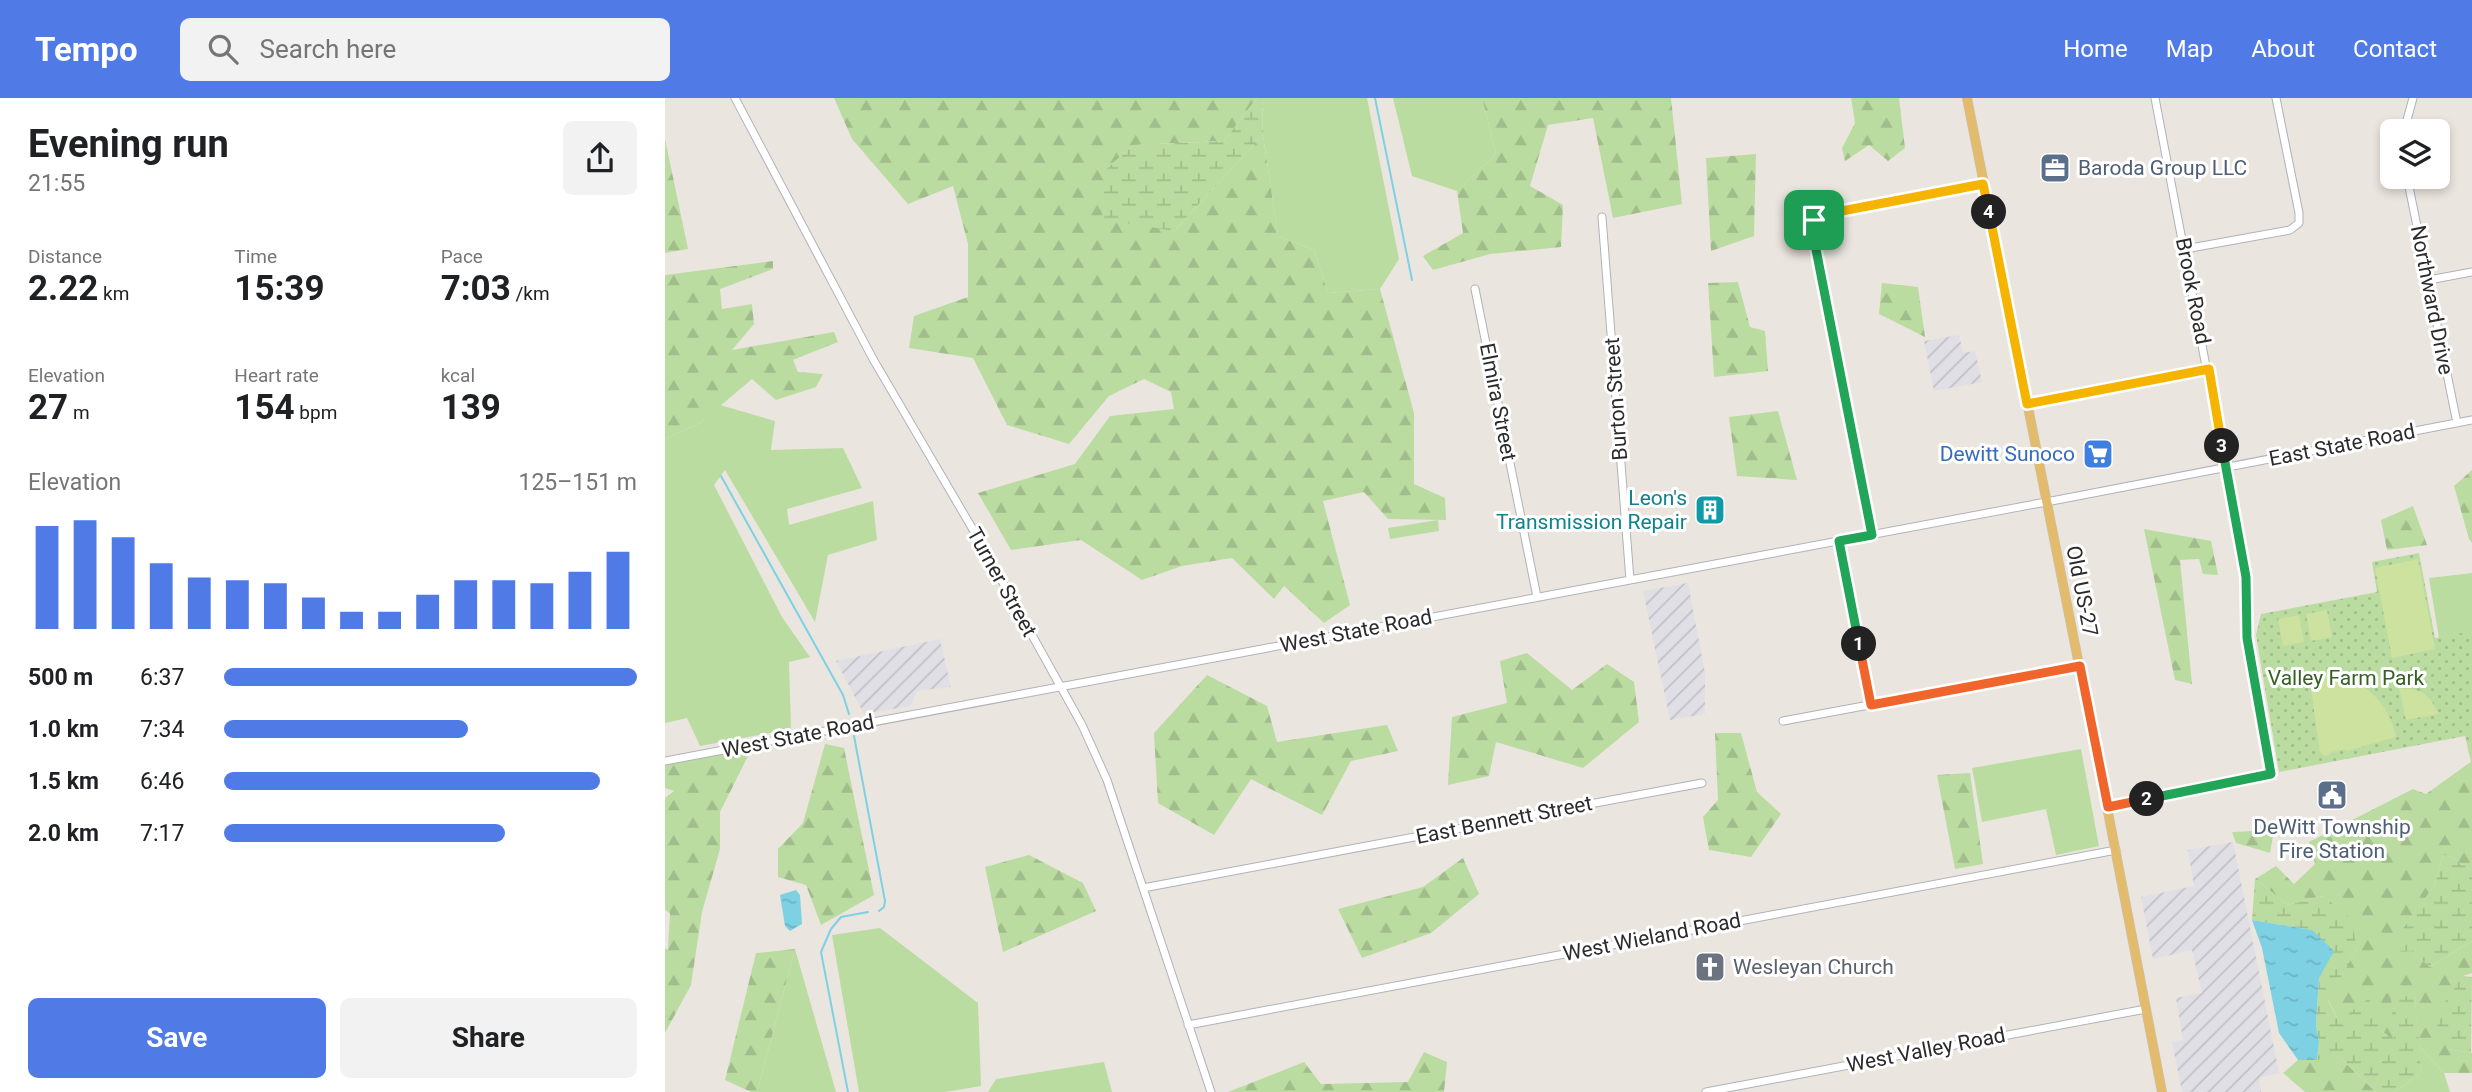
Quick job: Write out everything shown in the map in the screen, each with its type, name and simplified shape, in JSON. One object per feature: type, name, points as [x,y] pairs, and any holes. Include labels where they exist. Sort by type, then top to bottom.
[{"type":"main road","name":"Old US-27","points":[[1966,98],[2108,807],[2162,1092]]},
{"type":"street","name":"Turner Street","points":[[735,98],[873,359],[982,545],[1082,725],[1101,765],[1211,1092]]},
{"type":"street","name":"Brook Road","points":[[2108,807],[2271,774],[2247,638],[2246,577],[2209,369],[2155,98]]},
{"type":"street","points":[[2185,249],[2290,230],[2299,223],[2276,98]]},
{"type":"street","points":[[2407,119],[2413,98]]},
{"type":"street","points":[[1872,535],[1812,229],[1814,220],[1826,214],[1983,184]]},
{"type":"street","name":"Northward Drive","points":[[2409,189],[2457,423]]},
{"type":"street","name":"Burton Street","points":[[1602,217],[1630,580]]},
{"type":"street","points":[[2428,280],[2472,272]]},
{"type":"street","name":"Elmira Street","points":[[1475,289],[1537,597]]},
{"type":"street","points":[[2027,404],[2209,369]]},
{"type":"street","name":"East State Road","points":[[2046,502],[2472,420]]},
{"type":"street","name":"West State Road","points":[[665,761],[2046,502]]},
{"type":"street","points":[[1839,541],[1871,705]]},
{"type":"street","points":[[1783,722],[2080,666]]},
{"type":"street","name":"East Bennett Street","points":[[1143,888],[1702,783]]},
{"type":"street","name":"West Wieland Road","points":[[1188,1025],[2116,850]]},
{"type":"street","name":"West Valley Road","points":[[1706,1092],[2146,1009]]},
{"type":"shaded area","points":[[1959,335],[1963,353],[1975,351],[1982,382],[1934,391],[1924,341]]},
{"type":"shaded area","points":[[1688,583],[1705,673],[1705,714],[1670,720],[1643,591]]},
{"type":"shaded area","points":[[940,639],[951,687],[917,691],[911,706],[864,714],[836,661]]},
{"type":"shaded area","points":[[2233,842],[2279,1073],[2259,1078],[2261,1092],[2182,1092],[2172,1042],[2183,1040],[2176,998],[2202,993],[2192,950],[2153,959],[2141,897],[2194,886],[2188,850]]},
{"type":"green space","points":[[834,98],[1257,98],[1224,141],[1134,145],[1105,170],[1174,231],[1263,135],[1278,236],[1314,250],[1328,293],[1380,289],[1414,413],[1414,484],[1445,498],[1446,520],[1388,519],[1364,492],[1323,501],[1350,605],[1324,623],[1284,586],[1274,599],[1232,558],[1182,566],[1142,580],[1081,540],[1011,550],[978,493],[1075,464],[1110,416],[1174,409],[1171,392],[1144,379],[1109,396],[1069,444],[1007,425],[973,358],[909,348],[914,316],[968,297],[968,244],[953,186],[908,204],[852,139]]},
{"type":"green space","points":[[1257,98],[1262,98],[1263,135],[1174,231],[1102,219],[1105,170],[1134,145],[1224,141]]},
{"type":"green space","points":[[1262,98],[1367,98],[1399,259],[1380,289],[1328,293],[1314,250],[1278,236],[1263,135]]},
{"type":"green space","points":[[1393,98],[1482,98],[1496,154],[1457,191],[1412,176]]},
{"type":"green space","points":[[1482,98],[1671,98],[1682,204],[1613,218],[1593,118],[1548,125],[1530,186],[1563,205],[1561,247],[1490,254],[1433,270],[1423,256],[1463,233],[1457,191],[1496,154]]},
{"type":"green space","points":[[1851,98],[1899,98],[1905,148],[1888,161],[1869,145],[1845,161],[1842,148],[1855,123]]},
{"type":"green space","points":[[665,139],[688,249],[665,253]]},
{"type":"green space","points":[[1756,154],[1754,236],[1711,251],[1706,158]]},
{"type":"green space","points":[[773,261],[773,269],[720,289],[722,309],[752,304],[754,324],[732,350],[834,332],[838,342],[793,360],[798,372],[823,374],[816,387],[776,400],[752,379],[700,423],[665,439],[665,275]]},
{"type":"green space","points":[[1738,282],[1750,327],[1765,331],[1768,371],[1714,377],[1708,283]]},
{"type":"green space","points":[[1882,283],[1918,287],[1925,337],[1879,314]]},
{"type":"green space","points":[[720,405],[775,421],[771,450],[843,448],[862,488],[787,509],[789,525],[873,501],[877,540],[828,555],[815,622],[725,470],[714,485],[782,617],[810,657],[789,662],[791,729],[700,746],[687,718],[665,723],[665,439],[700,423]]},
{"type":"green space","points":[[1778,411],[1797,480],[1737,476],[1729,417]]},
{"type":"green space","points":[[2472,470],[2472,543],[2454,486]]},
{"type":"green space","points":[[2413,506],[2427,545],[2387,550],[2381,520]]},
{"type":"green space","points":[[1438,520],[1439,531],[1390,539],[1388,528]]},
{"type":"green space","points":[[2144,529],[2211,541],[2218,575],[2203,574],[2199,559],[2180,560],[2192,684],[2175,680]]},
{"type":"green space","name":"Valley Farm Park","points":[[2419,553],[2435,638],[2472,631],[2472,766],[2465,736],[2279,772],[2256,635],[2261,614],[2377,592],[2372,562]]},
{"type":"green space","points":[[2418,559],[2435,649],[2392,658],[2375,568]]},
{"type":"green space","points":[[2472,573],[2472,636],[2440,644],[2429,578]]},
{"type":"green space","points":[[2327,610],[2332,637],[2311,641],[2306,614]]},
{"type":"green space","points":[[2299,615],[2304,642],[2283,646],[2278,619]]},
{"type":"green space","points":[[1527,653],[1572,690],[1607,664],[1634,682],[1639,722],[1583,768],[1496,742],[1489,776],[1448,785],[1452,717],[1507,703],[1500,661]]},
{"type":"green space","points":[[2325,674],[2351,680],[2372,693],[2387,712],[2396,737],[2324,756],[2320,752],[2309,676]]},
{"type":"green space","points":[[1207,675],[1267,706],[1277,742],[1387,725],[1398,751],[1351,761],[1322,815],[1251,779],[1214,835],[1158,803],[1154,733]]},
{"type":"green space","points":[[2399,688],[2424,694],[2439,714],[2406,720]]},
{"type":"green space","points":[[1715,733],[1741,733],[1757,792],[1781,814],[1751,857],[1709,850],[1703,817],[1718,800]]},
{"type":"green space","points":[[825,744],[844,748],[874,895],[821,925],[806,885],[778,877],[778,849],[803,823]]},
{"type":"green space","points":[[752,748],[720,812],[720,849],[702,912],[691,985],[665,1033],[665,948],[668,950],[670,913],[665,910],[665,798],[674,791],[665,788],[665,765]]},
{"type":"green space","points":[[2081,749],[2099,846],[2056,855],[2046,809],[1982,822],[1972,768]]},
{"type":"green space","points":[[2472,761],[2472,870],[2444,853],[2434,886],[2399,935],[2411,951],[2430,967],[2472,941],[2472,973],[2463,976],[2448,1049],[2472,1053],[2472,1073],[2444,1073],[2418,1045],[2415,996],[2394,1040],[2380,1030],[2339,1021],[2328,1000],[2357,948],[2323,896],[2288,905],[2255,879],[2276,866],[2294,884],[2315,864],[2309,842],[2413,789],[2426,794]]},
{"type":"green space","points":[[1970,773],[1983,864],[1955,869],[1937,775]]},
{"type":"green space","points":[[2274,830],[2270,853],[2236,843],[2232,832]]},
{"type":"green space","points":[[2444,853],[2472,870],[2472,941],[2430,967],[2411,951],[2401,952],[2399,934],[2434,886]]},
{"type":"green space","points":[[1029,855],[1083,883],[1096,911],[1003,952],[985,867]]},
{"type":"green space","points":[[1463,858],[1479,894],[1431,933],[1362,958],[1338,909],[1423,887]]},
{"type":"green space","points":[[2255,879],[2288,905],[2323,896],[2351,918],[2357,948],[2328,1001],[2339,1021],[2369,998],[2380,1030],[2394,1039],[2391,997],[2415,996],[2421,1073],[2394,1092],[2376,1092],[2339,1057],[2317,1060],[2319,978],[2312,930],[2252,920]]},
{"type":"green space","points":[[880,928],[978,1003],[981,1086],[945,1092],[859,1092],[832,935]]},
{"type":"green space","points":[[795,949],[836,1092],[757,1092]]},
{"type":"green space","points":[[795,949],[757,1092],[751,1092],[725,1080],[756,953]]},
{"type":"green space","points":[[2463,976],[2472,977],[2471,1053],[2448,1049],[2434,1018]]},
{"type":"green space","points":[[2418,1045],[2444,1073],[2450,1092],[2394,1092],[2421,1073]]},
{"type":"green space","points":[[1424,1052],[1447,1062],[1444,1092],[1228,1092],[1304,1062],[1321,1084],[1408,1082]]},
{"type":"green space","points":[[2339,1057],[2376,1092],[2305,1092],[2283,1073],[2298,1060]]},
{"type":"green space","points":[[1104,1062],[1112,1092],[988,1092],[996,1079]]},
{"type":"water","points":[[796,890],[800,895],[802,924],[790,931],[785,926],[780,895]]},
{"type":"water","points":[[2252,920],[2312,930],[2334,951],[2319,978],[2317,1060],[2298,1060],[2279,1033],[2262,948]]},
{"type":"waterway","points":[[1375,98],[1412,280]]},
{"type":"waterway","points":[[721,476],[843,695],[849,714]]},
{"type":"waterway","points":[[854,736],[885,901],[884,907],[879,911]]},
{"type":"waterway","points":[[848,1092],[821,952],[831,929],[841,917],[868,912]]},
{"type":"place","name":"Baroda Group LLC","points":[[2055,168]]},
{"type":"place","name":"Dewitt Sunoco","points":[[2098,454]]},
{"type":"place","name":"Leon's Transmission Repair","points":[[1710,510]]},
{"type":"place","name":"DeWitt Township Fire Station","points":[[2332,795]]},
{"type":"place","name":"Wesleyan Church","points":[[1710,967]]},
{"type":"route","points":[[1983,184],[2027,404],[2209,369],[2246,577],[2247,638],[2271,774],[2108,807],[2080,666],[1871,705],[1839,541],[1872,535],[1812,229],[1814,220],[1826,214],[1983,184]]}]
